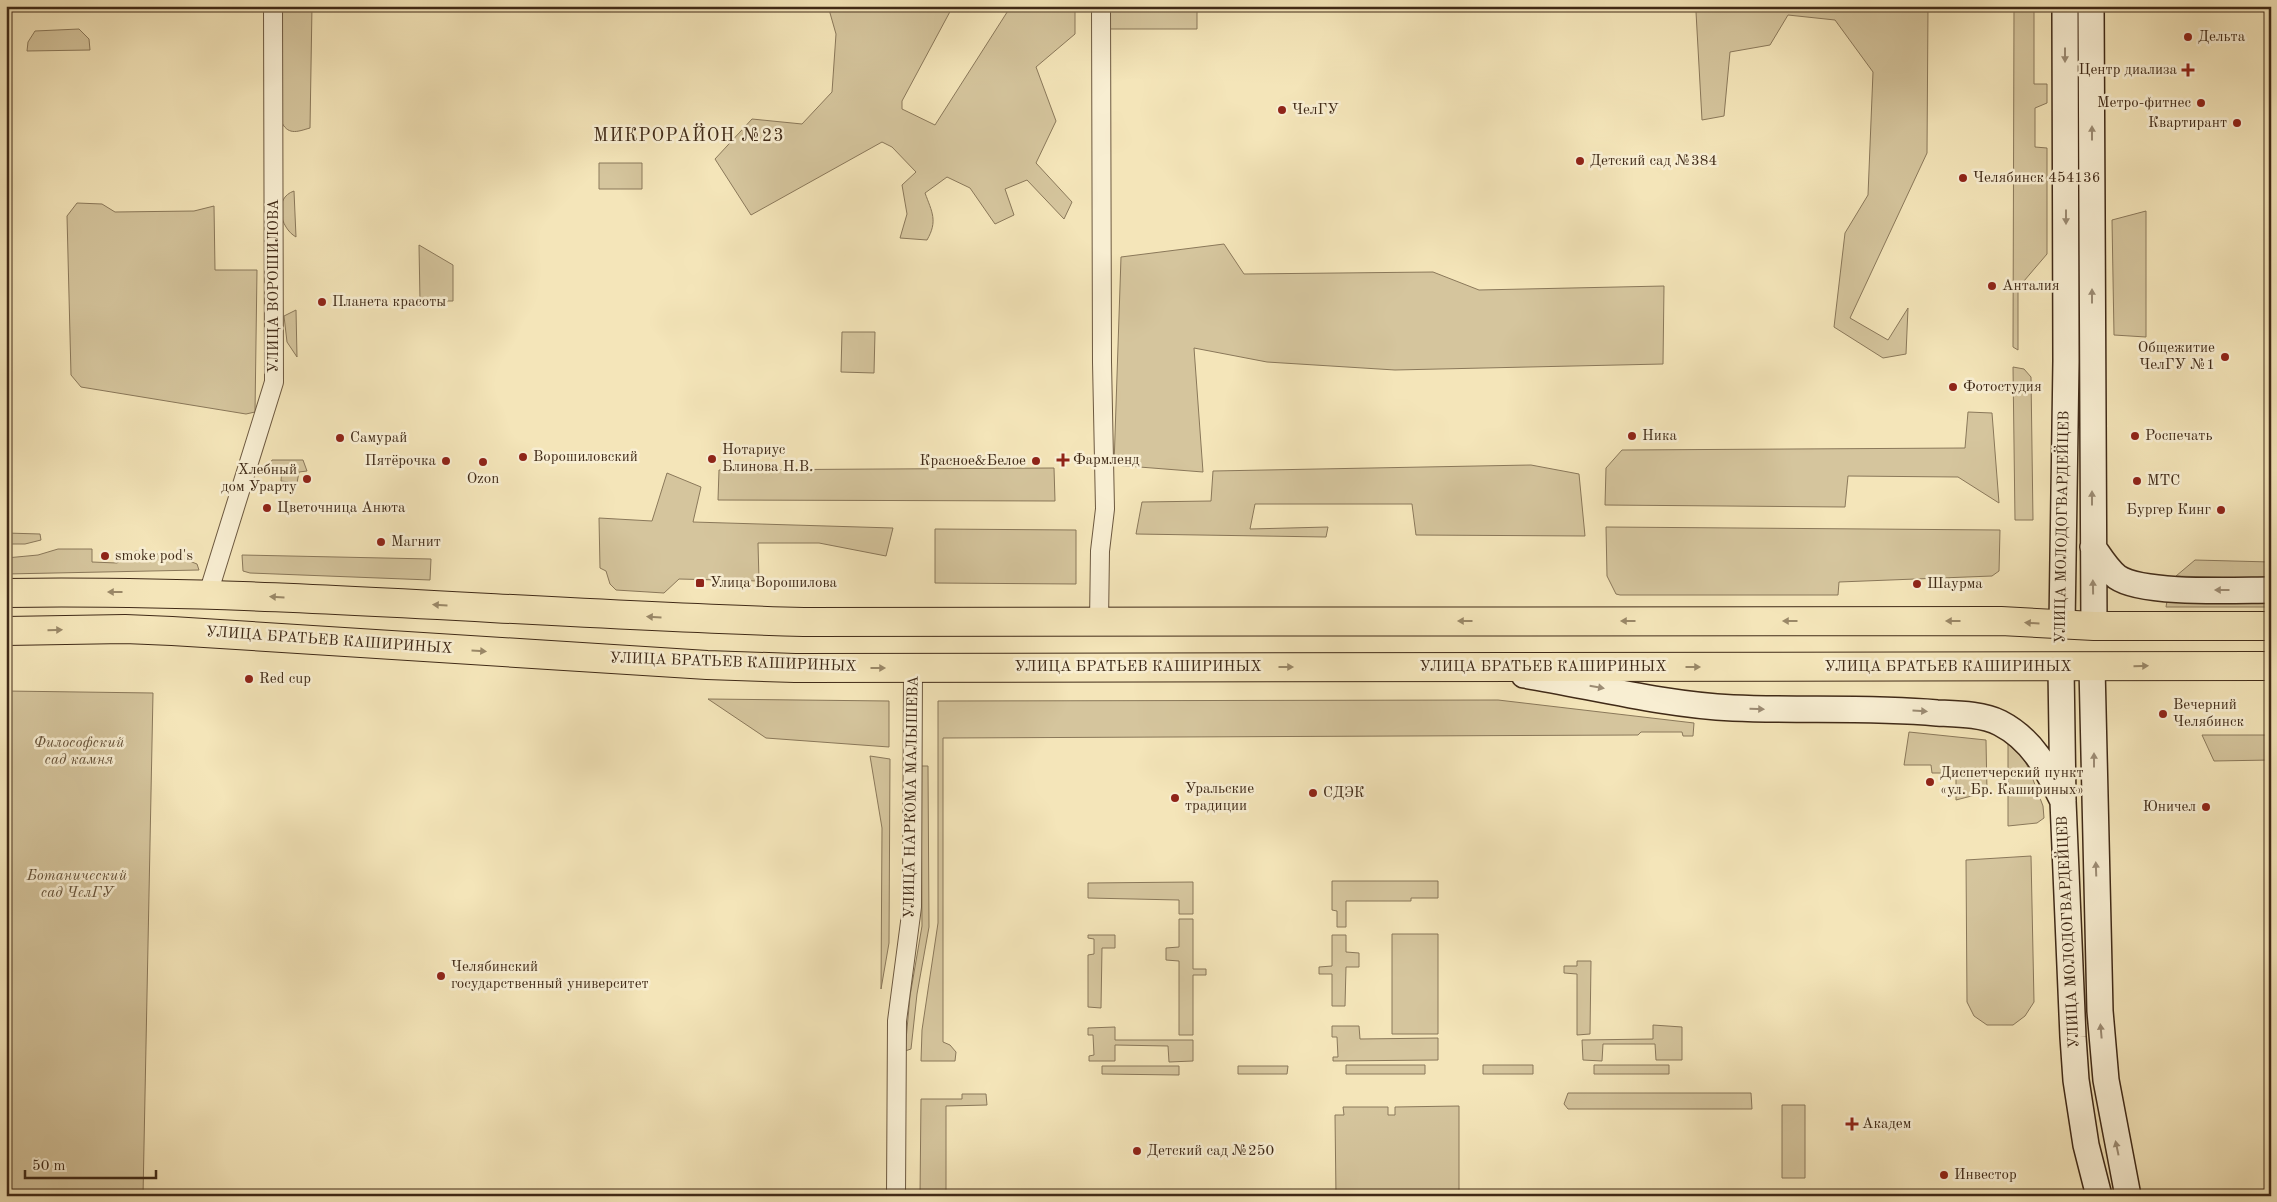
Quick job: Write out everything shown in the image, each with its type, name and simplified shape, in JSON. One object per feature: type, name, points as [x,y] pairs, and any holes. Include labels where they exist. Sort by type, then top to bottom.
[{"type":"main road","name":"УЛИЦА МОЛОДОГВАРДЕЙЦЕВ","points":[[2065,6],[2066,361],[2061,668],[2063,801],[2076,1080],[2086,1145],[2099,1196]]},
{"type":"main road","name":"УЛИЦА МОЛОДОГВАРДЕЙЦЕВ","points":[[2091,6],[2094,626],[2092,667],[2100,1011],[2106,1080],[2128,1196]]},
{"type":"main road","points":[[2093,547],[2104,563],[2117,576],[2142,587],[2271,590]]},
{"type":"main road","points":[[6,594],[125,592],[208,594],[703,619],[804,622],[2001,621],[2094,626],[2271,626]]},
{"type":"main road","name":"УЛИЦА ВОРОШИЛОВА","points":[[172,630],[208,594]]},
{"type":"main road","name":"УЛИЦА БРАТЬЕВ КАШИРИНЫХ","points":[[6,631],[172,630],[707,665],[795,668],[2061,668],[2271,666]]},
{"type":"main road","points":[[1480,667],[1698,705],[1732,708],[1902,710],[1958,714],[1988,719],[2010,730],[2037,753],[2063,801]]},
{"type":"main road","points":[[2076,1080],[2106,1080]]},
{"type":"street","name":"УЛИЦА ВОРОШИЛОВА","points":[[208,594],[274,382],[273,6]]},
{"type":"street","points":[[1099,622],[1100,551],[1105,509],[1102,352],[1101,6]]},
{"type":"street","name":"УЛИЦА НАРКОМА МАЛЫШЕВА","points":[[896,1196],[896,1021],[912,907],[913,668]]},
{"type":"green space","points":[[281,6],[312,6],[310,128],[294,132],[288,130],[282,123]]},
{"type":"green space","points":[[828,6],[953,6],[902,101],[902,109],[935,125],[1011,6],[1075,6],[1075,34],[1036,67],[1056,121],[1036,163],[1072,202],[1064,219],[1027,180],[1005,189],[1014,215],[995,224],[970,188],[947,177],[925,193],[933,216],[932,227],[927,240],[900,238],[907,214],[902,185],[916,172],[892,147],[882,142],[751,215],[715,159],[752,119],[802,124],[832,92],[836,34]]},
{"type":"green space","points":[[1109,6],[1197,6],[1197,29],[1108,29]]},
{"type":"green space","points":[[1693,6],[1928,6],[1927,153],[1850,318],[1888,340],[1908,308],[1906,354],[1883,358],[1834,327],[1845,233],[1868,195],[1873,72],[1835,20],[1788,15],[1770,45],[1730,52],[1724,116],[1702,120],[1696,12]]},
{"type":"green space","points":[[2014,6],[2034,6],[2034,84],[2047,84],[2047,103],[2035,108],[2035,147],[2047,148],[2047,254],[2018,288],[2018,350],[2013,347]]},
{"type":"green space","points":[[79,29],[89,39],[90,50],[27,51],[28,42],[35,31]]},
{"type":"green space","points":[[599,163],[642,163],[642,189],[599,189]]},
{"type":"green space","points":[[294,191],[296,237],[286,227],[281,213],[283,200]]},
{"type":"green space","points":[[77,203],[102,204],[115,212],[194,211],[214,206],[215,270],[257,270],[255,412],[246,414],[81,387],[71,375],[67,216]]},
{"type":"green space","points":[[2146,211],[2146,337],[2114,335],[2112,220]]},
{"type":"green space","points":[[1224,244],[1244,274],[1433,272],[1479,290],[1664,286],[1663,364],[1395,370],[1267,362],[1194,348],[1203,472],[1114,465],[1121,257]]},
{"type":"green space","points":[[419,245],[453,265],[453,301],[420,301]]},
{"type":"green space","points":[[296,310],[297,357],[287,342],[284,316]]},
{"type":"green space","points":[[842,332],[875,332],[874,373],[841,372]]},
{"type":"green space","points":[[2013,367],[2024,369],[2031,377],[2033,520],[2015,520]]},
{"type":"green space","points":[[1968,412],[1992,413],[1999,503],[1958,477],[1848,476],[1845,507],[1605,505],[1606,468],[1622,450],[1965,448]]},
{"type":"green space","points":[[272,460],[303,460],[307,471],[299,472],[297,483],[281,481],[282,467],[269,466]]},
{"type":"green space","points":[[1531,465],[1579,474],[1585,536],[1416,535],[1412,504],[1255,504],[1250,529],[1328,527],[1326,537],[1136,534],[1142,502],[1211,501],[1213,471]]},
{"type":"green space","points":[[1054,468],[1055,501],[718,500],[719,470]]},
{"type":"green space","points":[[667,473],[701,487],[693,522],[893,528],[886,556],[819,543],[758,543],[759,581],[679,579],[664,593],[616,590],[610,584],[606,571],[600,568],[599,518],[652,521]]},
{"type":"green space","points":[[1606,527],[2000,530],[1999,571],[1992,576],[1839,582],[1838,595],[1620,595],[1616,594],[1607,576]]},
{"type":"green space","points":[[935,529],[1076,530],[1076,584],[935,583]]},
{"type":"green space","points":[[6,533],[40,534],[41,540],[25,544],[6,544]]},
{"type":"green space","points":[[58,549],[92,549],[92,562],[117,563],[136,551],[179,557],[197,564],[199,570],[6,574],[6,558],[38,555]]},
{"type":"green space","points":[[242,555],[431,559],[430,580],[250,573],[243,571]]},
{"type":"green space","points":[[2195,560],[2271,562],[2271,579],[2176,576]]},
{"type":"green space","points":[[2167,601],[2271,601],[2271,607],[2166,607]]},
{"type":"green space","name":"Ботанический сад ЧелГУ","points":[[6,691],[153,693],[143,1196],[6,1196]]},
{"type":"green space","points":[[708,699],[889,701],[889,747],[766,738]]},
{"type":"green space","points":[[1498,700],[1694,723],[1693,736],[1683,736],[1682,732],[1641,732],[1638,735],[943,738],[943,1042],[950,1045],[956,1052],[955,1061],[921,1061],[922,1030],[938,923],[938,701]]},
{"type":"green space","points":[[1909,732],[1986,740],[1987,792],[1956,800],[1956,773],[1932,773],[1931,765],[1904,765]]},
{"type":"green space","points":[[2202,735],[2271,735],[2271,760],[2214,761]]},
{"type":"green space","points":[[2008,744],[2023,758],[2043,806],[2044,818],[2037,823],[2008,826]]},
{"type":"green space","points":[[870,756],[890,759],[889,943],[881,989],[882,828]]},
{"type":"green space","points":[[921,766],[928,766],[929,927],[917,994],[911,1049],[905,1051],[910,996],[922,926]]},
{"type":"green space","points":[[2031,856],[2034,1002],[2025,1016],[2013,1025],[1987,1025],[1974,1016],[1967,1002],[1966,860]]},
{"type":"green space","points":[[1332,881],[1438,881],[1438,898],[1411,898],[1411,901],[1346,901],[1346,927],[1337,927],[1337,911],[1332,910]]},
{"type":"green space","points":[[1193,882],[1193,914],[1179,914],[1179,900],[1088,898],[1088,883]]},
{"type":"green space","points":[[1179,919],[1193,919],[1193,969],[1206,969],[1206,975],[1193,975],[1193,1035],[1179,1035],[1179,961],[1166,960],[1166,948],[1179,947]]},
{"type":"green space","points":[[1392,934],[1438,934],[1438,1034],[1392,1034]]},
{"type":"green space","points":[[1088,935],[1115,935],[1115,948],[1102,948],[1101,1008],[1088,1007],[1088,955],[1094,954],[1094,939],[1088,938]]},
{"type":"green space","points":[[1332,935],[1346,935],[1346,952],[1359,953],[1359,967],[1346,967],[1345,1006],[1332,1006],[1332,974],[1319,974],[1319,967],[1332,966]]},
{"type":"green space","points":[[1577,961],[1591,961],[1590,1034],[1577,1035],[1577,974],[1564,973],[1564,966],[1577,966]]},
{"type":"green space","points":[[1653,1025],[1682,1027],[1682,1060],[1656,1060],[1655,1044],[1603,1044],[1602,1061],[1583,1060],[1582,1040],[1653,1039]]},
{"type":"green space","points":[[1332,1026],[1359,1026],[1360,1039],[1438,1038],[1438,1060],[1333,1061],[1333,1057],[1338,1057],[1337,1037],[1332,1037]]},
{"type":"green space","points":[[1115,1027],[1115,1040],[1193,1040],[1193,1061],[1169,1062],[1168,1046],[1115,1045],[1115,1061],[1089,1061],[1089,1056],[1094,1055],[1093,1035],[1088,1035],[1088,1028]]},
{"type":"green space","points":[[1346,1065],[1425,1065],[1425,1074],[1346,1074]]},
{"type":"green space","points":[[1483,1065],[1533,1065],[1533,1074],[1483,1074]]},
{"type":"green space","points":[[1594,1065],[1669,1065],[1669,1074],[1594,1074]]},
{"type":"green space","points":[[1102,1066],[1179,1066],[1179,1075],[1102,1074]]},
{"type":"green space","points":[[1238,1066],[1288,1066],[1287,1074],[1238,1074]]},
{"type":"green space","points":[[1568,1093],[1751,1093],[1752,1109],[1568,1109],[1564,1104]]},
{"type":"green space","points":[[962,1094],[986,1094],[987,1105],[946,1106],[946,1196],[920,1196],[921,1099],[962,1099]]},
{"type":"green space","points":[[1782,1105],[1805,1105],[1805,1178],[1782,1178]]},
{"type":"green space","points":[[1459,1106],[1459,1196],[1336,1196],[1335,1115],[1344,1115],[1343,1107],[1388,1107],[1388,1115],[1395,1115],[1395,1107]]},
{"type":"place","name":"Дельта","points":[[2188,37]]},
{"type":"place","name":"Центр диализа","points":[[2188,70]]},
{"type":"place","name":"Метро-фитнес","points":[[2201,103]]},
{"type":"place","name":"ЧелГУ","points":[[1282,110]]},
{"type":"place","name":"Квартирант","points":[[2237,123]]},
{"type":"place","name":"Детский сад №384","points":[[1580,161]]},
{"type":"place","name":"Челябинск 454136","points":[[1963,178]]},
{"type":"place","name":"Анталия","points":[[1992,286]]},
{"type":"place","name":"Планета красоты","points":[[322,302]]},
{"type":"place","name":"Общежитие ЧелГУ №1","points":[[2225,357]]},
{"type":"place","name":"Фотостудия","points":[[1953,387]]},
{"type":"place","name":"Ника","points":[[1632,436]]},
{"type":"place","name":"Роспечать","points":[[2135,436]]},
{"type":"place","name":"Самурай","points":[[340,438]]},
{"type":"place","name":"Ворошиловский","points":[[523,457]]},
{"type":"place","name":"Нотариус Блинова Н.В.","points":[[712,459]]},
{"type":"place","name":"Фармленд","points":[[1063,460]]},
{"type":"place","name":"Пятёрочка","points":[[446,461]]},
{"type":"place","name":"Красное&Белое","points":[[1036,461]]},
{"type":"place","name":"Ozon","points":[[483,462]]},
{"type":"place","name":"Хлебный дом Урарту","points":[[307,479]]},
{"type":"place","name":"МТС","points":[[2137,481]]},
{"type":"place","name":"Цветочница Анюта","points":[[267,508]]},
{"type":"place","name":"Бургер Кинг","points":[[2221,510]]},
{"type":"place","name":"Магнит","points":[[381,542]]},
{"type":"place","name":"smoke pod's","points":[[105,556]]},
{"type":"place","name":"Улица Ворошилова","points":[[700,583]]},
{"type":"place","name":"Шаурма","points":[[1917,584]]},
{"type":"place","name":"Red cup","points":[[249,679]]},
{"type":"place","name":"Вечерний Челябинск","points":[[2163,714]]},
{"type":"place","name":"Диспетчерский пункт «ул. Бр. Кашириных»","points":[[1930,782]]},
{"type":"place","name":"СДЭК","points":[[1313,793]]},
{"type":"place","name":"Уральские традиции","points":[[1175,798]]},
{"type":"place","name":"Юничел","points":[[2206,807]]},
{"type":"place","name":"Челябинский государственный университет","points":[[441,976]]},
{"type":"place","name":"Академ","points":[[1852,1124]]},
{"type":"place","name":"Детский сад №250","points":[[1137,1151]]},
{"type":"place","name":"Инвестор","points":[[1944,1175]]},
{"type":"district","name":"МИКРОРАЙОН №23","points":[[689,136]]},
{"type":"park label","name":"Философский сад камня","points":[[79,752]]}]
